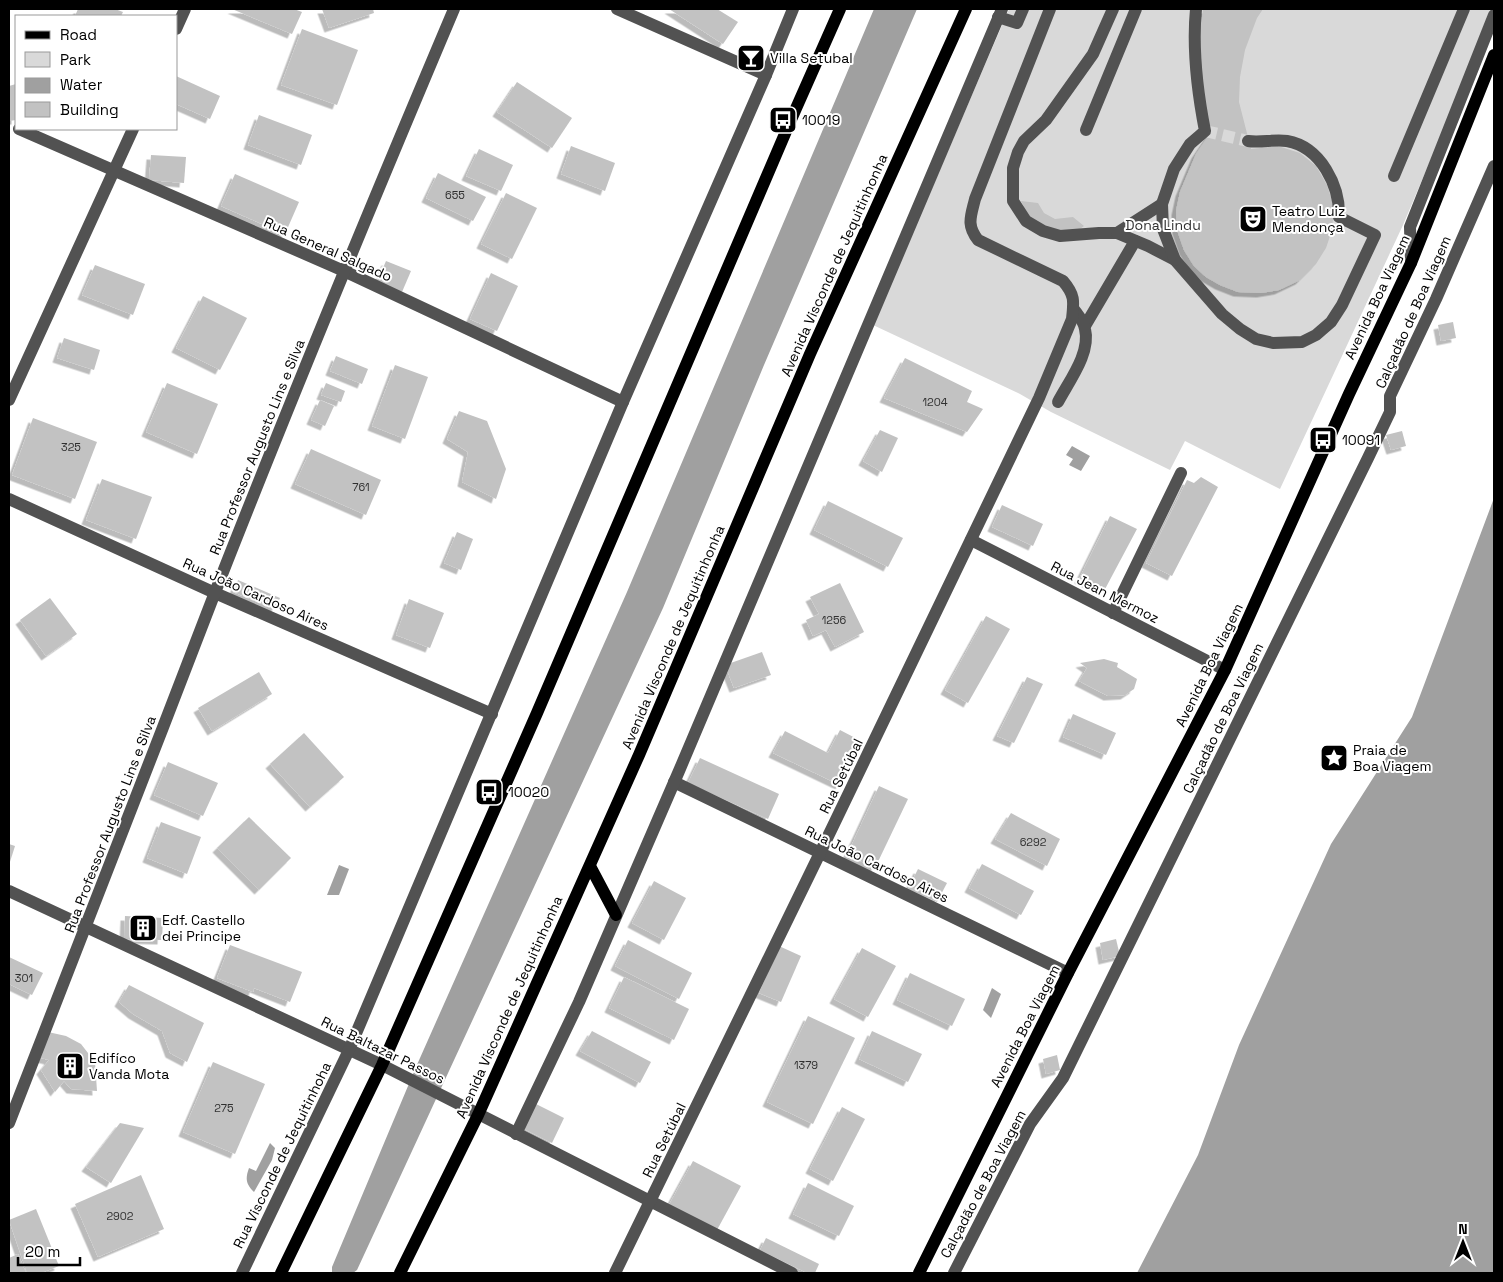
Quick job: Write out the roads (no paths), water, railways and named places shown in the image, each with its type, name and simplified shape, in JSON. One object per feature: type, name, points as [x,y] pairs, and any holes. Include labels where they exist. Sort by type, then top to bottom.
[{"type":"main road","points":[[281,1273],[382,1065],[537,713],[840,9]]},
{"type":"main road","name":"Avenida Visconde de Jequitinhonha","points":[[400,1273],[478,1115],[590,866],[810,354],[966,9]]},
{"type":"main road","name":"Avenida Boa Viagem","points":[[919,1273],[1068,973],[1225,670],[1349,394],[1411,264],[1494,55]]},
{"type":"main road","points":[[590,866],[616,915]]},
{"type":"street","points":[[178,25],[185,9]]},
{"type":"street","name":"Rua Professor Augusto Lins e Silva","points":[[9,1123],[215,593],[344,271],[454,9]]},
{"type":"street","points":[[617,9],[766,75]]},
{"type":"street","points":[[349,1050],[623,402],[793,9]]},
{"type":"street","points":[[516,1134],[579,1002],[674,782],[1000,13],[1017,23],[1023,9]]},
{"type":"street","points":[[1050,9],[976,199],[970,220],[971,231],[978,240],[1063,281],[1073,292],[1074,308],[1085,326],[1086,335],[1083,354],[1058,402]]},
{"type":"street","points":[[1113,9],[1093,54],[1046,120],[1024,141],[1018,152],[1013,168],[1013,201],[1026,221],[1042,231],[1060,236],[1099,233],[1117,234],[1175,260]]},
{"type":"street","points":[[1086,130],[1136,9]]},
{"type":"street","points":[[1196,9],[1195,62],[1197,91],[1205,131],[1190,144],[1174,169],[1162,204],[1164,229],[1175,260],[1222,314],[1240,329],[1256,339],[1273,343],[1302,342],[1316,335],[1331,322],[1342,305],[1375,235],[1339,217],[1337,194],[1326,169],[1302,147],[1289,142],[1275,140],[1248,141]]},
{"type":"street","points":[[1394,176],[1464,9]]},
{"type":"street","points":[[1411,264],[1410,227],[1494,14]]},
{"type":"street","name":"Rua General Salgado","points":[[23,130],[344,271],[623,402]]},
{"type":"street","points":[[9,400],[133,130]]},
{"type":"street","name":"Calçadão de Boa Viagem","points":[[954,1273],[1030,1124],[1063,1078],[1368,458],[1390,412],[1390,396],[1436,299],[1494,166]]},
{"type":"street","points":[[1117,234],[1162,204]]},
{"type":"street","points":[[1085,326],[1135,241]]},
{"type":"street","name":"Rua Setúbal","points":[[615,1273],[1039,398],[1072,319],[1074,308]]},
{"type":"street","points":[[1114,613],[1181,473]]},
{"type":"street","name":"Rua João Cardoso Aires","points":[[9,499],[215,593],[492,714]]},
{"type":"street","name":"Rua Jean Mermoz","points":[[971,540],[1225,670]]},
{"type":"street","name":"Rua João Cardoso Aires","points":[[674,782],[1068,973]]},
{"type":"street","name":"Rua Baltazar Passos","points":[[9,891],[382,1065],[792,1273]]},
{"type":"street","name":"Rua Visconde de Jequitinhoha","points":[[242,1273],[349,1050]]},
{"type":"water","points":[[874,9],[917,9],[764,365],[663,608],[357,1270],[353,1273],[332,1273],[332,1267],[416,1067],[627,592]]},
{"type":"water","points":[[1072,446],[1090,456],[1081,471],[1069,465],[1073,459],[1066,455]]},
{"type":"water","points":[[1494,498],[1494,1273],[1137,1273],[1198,1155],[1239,1045],[1331,844],[1412,717]]},
{"type":"water","points":[[339,865],[349,869],[339,895],[327,895]]},
{"type":"water","points":[[992,988],[1001,994],[991,1018],[983,1010]]},
{"type":"water","points":[[270,1143],[275,1148],[272,1160],[254,1192],[247,1181],[249,1168],[256,1171]]},
{"type":"tunnel","points":[[1205,131],[1248,141]]},
{"type":"place","name":"Villa Setubal","points":[[751,58]]},
{"type":"place","name":"10019","points":[[783,120]]},
{"type":"place","name":"Teatro Luiz Mendonça","points":[[1253,219]]},
{"type":"place","name":"10091","points":[[1323,440]]},
{"type":"place","name":"Praia de Boa Viagem","points":[[1334,758]]},
{"type":"place","name":"10020","points":[[489,792]]},
{"type":"place","name":"Edf. Castello dei Principe","points":[[143,928]]},
{"type":"place","name":"Edifíco Vanda Mota","points":[[70,1066]]},
{"type":"park label","name":"Dona Lindu","points":[[1163,225]]}]
